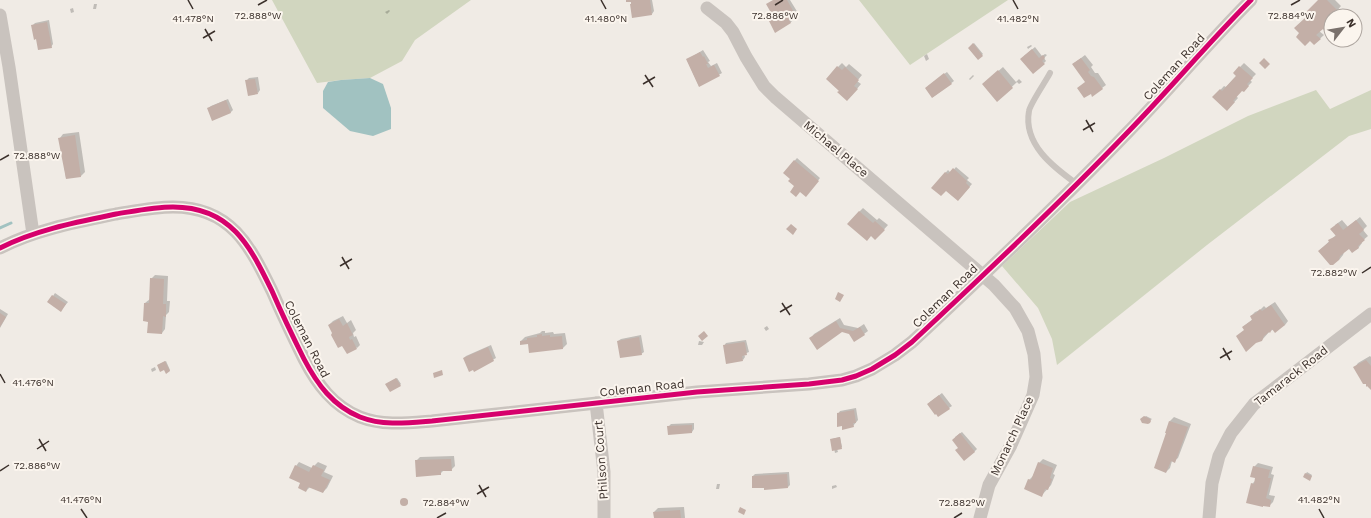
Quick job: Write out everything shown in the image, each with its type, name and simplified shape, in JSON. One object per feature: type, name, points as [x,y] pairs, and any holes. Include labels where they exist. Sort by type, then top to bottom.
[{"type":"street","name":"Coleman Road","points":[[0,248],[33,234],[85,221],[152,208],[174,207],[209,213],[236,231],[249,247],[260,266],[298,347],[315,379],[324,391],[336,404],[360,417],[380,422],[432,422],[713,391],[823,383],[856,376],[884,362],[912,342],[1077,184],[1128,132],[1203,49],[1251,0]]},
{"type":"street","name":"Michael Place","points":[[707,8],[726,23],[733,32],[764,86],[774,96],[982,274]]},
{"type":"street","points":[[0,15],[33,234]]},
{"type":"street","name":"Monarch Place","points":[[980,518],[989,485],[1011,444],[1033,395],[1036,377],[1034,354],[1028,331],[1015,308],[982,274]]},
{"type":"street","name":"Tamarack Road","points":[[1209,518],[1214,476],[1219,456],[1231,432],[1254,404],[1371,314]]},
{"type":"street","name":"Philson Court","points":[[596,403],[604,472],[604,518]]},
{"type":"lane","points":[[1050,73],[1029,109],[1031,135],[1044,157],[1053,166],[1077,184]]},
{"type":"green space","points":[[272,0],[471,0],[415,40],[402,61],[370,78],[317,83]]},
{"type":"green space","points":[[859,0],[1008,0],[910,65]]},
{"type":"green space","points":[[1316,90],[1330,109],[1371,90],[1371,129],[1349,136],[1207,245],[1057,365],[1052,339],[1038,308],[1002,266],[1070,202],[1164,158],[1248,116]]},
{"type":"water","points":[[370,78],[383,84],[391,108],[391,129],[373,136],[350,131],[323,108],[323,91],[328,82]]},
{"type":"building","points":[[626,0],[650,0],[652,15],[632,18],[631,2],[626,2]]},
{"type":"building","points":[[773,0],[787,0],[796,16],[789,20],[791,23],[775,33],[769,21],[774,18],[766,4]]},
{"type":"building","points":[[1318,0],[1327,0],[1335,8],[1323,8],[1323,29],[1316,35],[1321,39],[1314,45],[1310,41],[1305,46],[1296,37],[1299,33],[1294,28],[1305,18],[1308,21],[1311,18],[1305,13]]},
{"type":"building","points":[[47,22],[52,48],[38,50],[31,25]]},
{"type":"building","points":[[973,43],[983,56],[978,60],[968,48]]},
{"type":"building","points":[[1032,49],[1039,58],[1043,55],[1045,58],[1042,61],[1045,64],[1033,74],[1020,59]]},
{"type":"building","points":[[700,52],[708,64],[706,64],[708,68],[714,65],[720,76],[699,87],[686,59]]},
{"type":"building","points":[[1081,58],[1090,70],[1088,72],[1103,89],[1092,97],[1091,94],[1084,98],[1077,88],[1085,82],[1072,64]]},
{"type":"building","points":[[1264,58],[1270,64],[1265,69],[1259,63]]},
{"type":"building","points":[[837,66],[842,70],[845,67],[859,80],[854,86],[858,89],[847,101],[826,79]]},
{"type":"building","points":[[1239,66],[1253,78],[1247,84],[1249,86],[1233,101],[1235,102],[1227,111],[1212,97],[1220,89],[1222,91],[1236,76],[1233,73]]},
{"type":"building","points":[[998,70],[1013,88],[997,102],[982,84]]},
{"type":"building","points":[[944,73],[952,84],[932,98],[925,88]]},
{"type":"building","points":[[255,79],[258,94],[248,96],[245,80]]},
{"type":"building","points":[[226,100],[231,113],[212,121],[207,108]]},
{"type":"building","points":[[75,135],[81,177],[66,179],[58,138]]},
{"type":"building","points":[[794,160],[819,181],[806,197],[800,192],[796,197],[790,192],[794,186],[788,181],[790,179],[783,173]]},
{"type":"building","points":[[953,168],[967,181],[966,183],[970,187],[958,201],[946,191],[941,196],[931,188],[945,172],[948,174]]},
{"type":"building","points":[[859,211],[873,223],[875,221],[885,230],[875,240],[871,236],[867,241],[847,224]]},
{"type":"building","points":[[1356,220],[1364,230],[1359,234],[1365,240],[1358,246],[1359,248],[1352,253],[1349,249],[1340,256],[1339,260],[1333,265],[1330,265],[1318,251],[1329,242],[1328,240],[1336,236],[1330,229],[1338,223],[1343,230]]},
{"type":"building","points":[[791,224],[797,229],[793,235],[786,229]]},
{"type":"building","points":[[150,278],[164,279],[163,304],[166,304],[166,317],[163,316],[162,334],[147,333],[148,322],[143,321],[144,303],[149,303]]},
{"type":"building","points":[[838,292],[844,295],[840,302],[835,299]]},
{"type":"building","points":[[52,295],[66,304],[61,312],[47,302]]},
{"type":"building","points":[[1271,305],[1285,325],[1275,333],[1272,329],[1270,333],[1269,332],[1264,336],[1262,341],[1256,343],[1246,352],[1236,336],[1244,330],[1242,327],[1252,320],[1250,316],[1260,309],[1262,311]]},
{"type":"building","points":[[0,313],[6,317],[0,327]]},
{"type":"building","points":[[339,319],[343,326],[347,323],[353,335],[349,337],[350,340],[352,339],[357,349],[347,354],[342,346],[338,348],[331,335],[332,333],[328,325]]},
{"type":"building","points":[[836,321],[840,328],[853,331],[860,327],[865,335],[854,342],[849,334],[842,332],[817,350],[809,338]]},
{"type":"building","points":[[704,331],[708,336],[702,341],[698,336]]},
{"type":"building","points":[[542,334],[542,336],[550,335],[550,337],[562,336],[563,349],[529,353],[528,344],[520,345],[520,341],[527,340],[527,338],[537,337],[537,335]]},
{"type":"building","points":[[639,337],[642,355],[620,358],[617,341]]},
{"type":"building","points":[[744,342],[747,355],[742,356],[743,361],[726,364],[723,345]]},
{"type":"building","points":[[488,347],[494,361],[474,372],[473,370],[469,372],[463,358]]},
{"type":"building","points":[[1366,360],[1371,366],[1371,390],[1367,386],[1366,387],[1366,384],[1363,384],[1353,367]]},
{"type":"building","points":[[165,361],[170,371],[166,374],[164,370],[160,372],[157,365]]},
{"type":"building","points":[[442,370],[443,375],[434,378],[433,373]]},
{"type":"building","points":[[396,378],[401,386],[390,392],[385,384]]},
{"type":"building","points":[[939,395],[950,409],[938,417],[927,404]]},
{"type":"building","points":[[854,410],[856,423],[853,423],[854,427],[842,430],[842,426],[837,427],[837,413]]},
{"type":"building","points":[[1144,416],[1150,419],[1150,423],[1142,423],[1140,419]]},
{"type":"building","points":[[1169,421],[1188,427],[1175,463],[1171,461],[1166,473],[1154,468]]},
{"type":"building","points":[[692,425],[692,433],[668,435],[667,426]]},
{"type":"building","points":[[960,433],[975,452],[964,461],[955,450],[958,448],[952,440]]},
{"type":"building","points":[[840,437],[842,449],[832,451],[830,439]]},
{"type":"building","points":[[451,459],[452,471],[441,471],[441,475],[416,477],[415,460]]},
{"type":"building","points":[[1038,462],[1053,468],[1050,478],[1052,479],[1048,490],[1045,489],[1042,497],[1024,489],[1028,479],[1031,480]]},
{"type":"building","points":[[295,465],[309,472],[313,465],[324,470],[321,476],[330,480],[323,493],[308,487],[306,492],[298,488],[300,483],[289,478]]},
{"type":"building","points":[[1253,466],[1270,470],[1268,478],[1271,478],[1266,498],[1271,500],[1270,507],[1246,503],[1251,483],[1254,484],[1255,478],[1250,477]]},
{"type":"building","points":[[1305,473],[1312,476],[1310,481],[1303,477]]},
{"type":"building","points":[[787,474],[788,488],[764,490],[764,488],[752,488],[752,476]]},
{"type":"building","points":[[404,498],[407,499],[407,505],[404,506],[401,505],[400,502],[401,499]]},
{"type":"building","points":[[740,507],[746,510],[744,515],[738,512]]},
{"type":"building","points":[[680,510],[681,518],[654,518],[653,512]]},
{"type":"waterway","points":[[0,228],[11,223]]},
{"type":"cycle path","points":[[0,248],[27,236],[56,227],[137,210],[173,207],[193,209],[210,214],[224,222],[236,232],[246,245],[264,274],[304,359],[320,385],[342,407],[360,417],[377,422],[395,423],[432,421],[697,392],[809,384],[842,380],[872,369],[895,355],[912,342],[967,291],[1075,186],[1143,117],[1251,0]]}]
